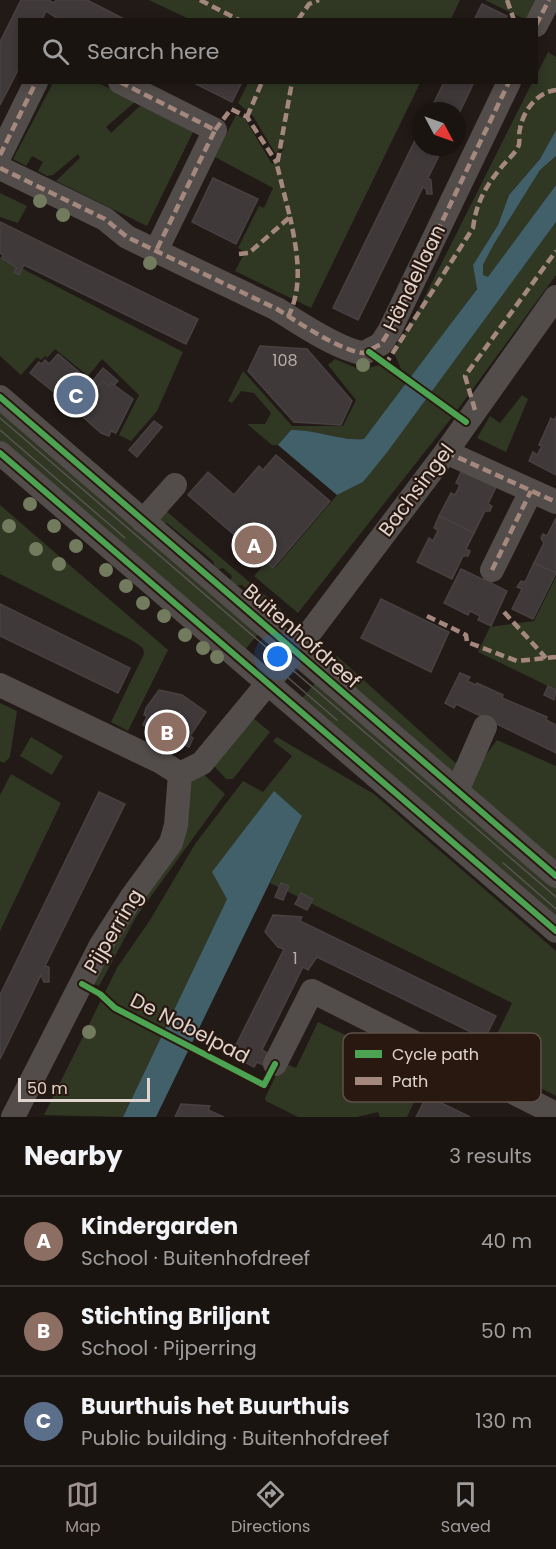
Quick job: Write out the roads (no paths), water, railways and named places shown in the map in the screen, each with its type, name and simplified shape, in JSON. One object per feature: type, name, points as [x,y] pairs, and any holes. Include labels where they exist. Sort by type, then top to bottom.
[{"type":"street","points":[[538,23],[549,0]]},
{"type":"street","points":[[0,155],[35,84]]},
{"type":"street","points":[[124,84],[215,130],[156,252]]},
{"type":"street","name":"Händellaan","points":[[0,168],[105,219],[127,237],[156,252],[277,309],[295,321],[352,350],[369,352],[381,344],[390,330],[507,84]]},
{"type":"street","name":"Bachsingel","points":[[294,651],[446,452],[556,297]]},
{"type":"street","name":"Buitenhofdreef","points":[[0,397],[556,876]]},
{"type":"street","points":[[446,452],[556,502]]},
{"type":"street","points":[[0,453],[556,931]]},
{"type":"street","points":[[144,521],[175,485]]},
{"type":"street","points":[[492,570],[531,490]]},
{"type":"street","name":"Buitenhofdreef","points":[[268,683],[294,651]]},
{"type":"street","points":[[0,685],[161,762],[180,774],[202,763],[268,683]]},
{"type":"street","points":[[457,791],[485,727]]},
{"type":"street","name":"Pijperring","points":[[13,1117],[101,945],[171,843],[176,825],[180,774]]},
{"type":"street","points":[[275,1064],[312,991],[395,1033]]},
{"type":"street","points":[[532,1102],[556,1114]]},
{"type":"water","points":[[556,130],[556,156],[540,170],[494,244],[483,265],[483,275],[488,277],[556,185],[556,222],[388,451],[363,482],[337,495],[278,445],[291,430],[364,439],[477,289],[473,265],[498,225],[509,195],[540,159]]},
{"type":"water","points":[[274,791],[302,816],[156,1117],[123,1117],[227,899],[212,872]]},
{"type":"tram line","points":[[0,418],[556,897]]},
{"type":"tram line","points":[[0,430],[125,538]]},
{"type":"tram line","points":[[264,657],[337,720]]},
{"type":"tram line","points":[[503,863],[556,909]]},
{"type":"place","name":"Buurthuis het Buurthuis","points":[[76,395]]},
{"type":"place","name":"Kindergarden","points":[[254,545]]},
{"type":"place","name":"Stichting Briljant","points":[[167,732]]}]
